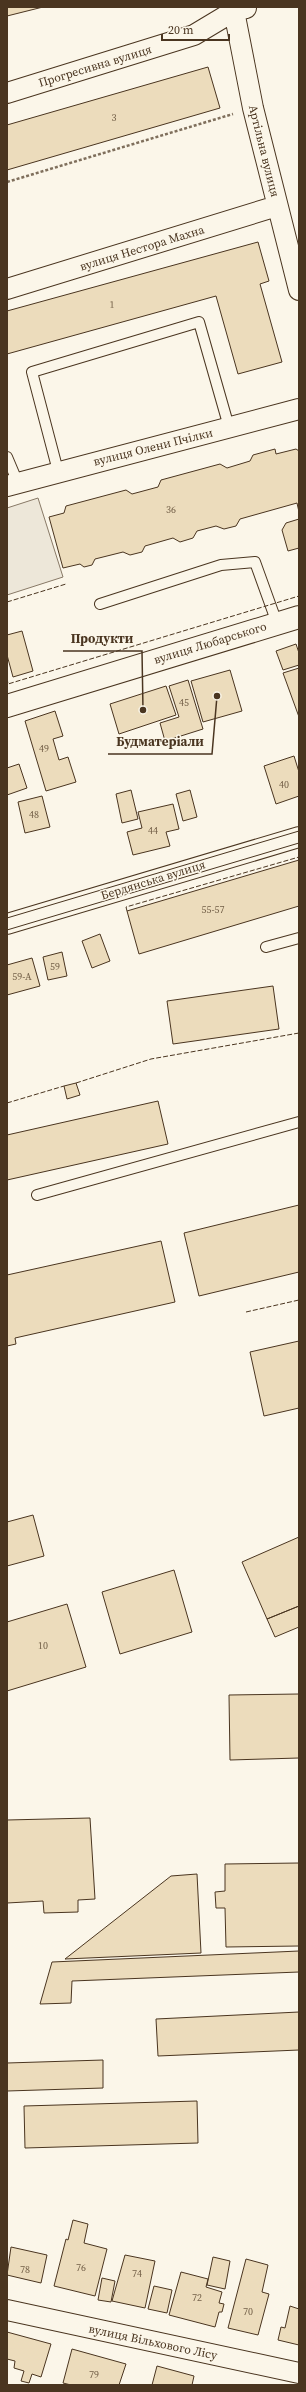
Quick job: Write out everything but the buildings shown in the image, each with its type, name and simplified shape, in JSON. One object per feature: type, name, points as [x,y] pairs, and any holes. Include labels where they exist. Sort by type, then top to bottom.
[{"type":"main road","name":"вулиця Любарського","points":[[7,706],[299,617]]},
{"type":"street","name":"Прогресивна вулиця","points":[[7,94],[194,35],[238,8]]},
{"type":"street","name":"Артільна вулиця","points":[[238,8],[253,108],[299,290]]},
{"type":"street","name":"вулиця Нестора Махна","points":[[7,289],[277,206]]},
{"type":"street","name":"вулиця Олени Пчілки","points":[[13,484],[299,409]]},
{"type":"street","name":"Бердянська вулиця","points":[[7,924],[299,837]]},
{"type":"street","name":"вулиця Вільхового Лісу","points":[[7,2310],[299,2373]]},
{"type":"lane","points":[[58,471],[32,372],[199,322],[229,428]]},
{"type":"lane","points":[[7,457],[13,484]]},
{"type":"lane","points":[[100,604],[221,565],[255,562],[277,623]]},
{"type":"lane","points":[[266,946],[299,938]]},
{"type":"lane","points":[[36,1195],[299,1122]]},
{"type":"path","points":[[7,182],[253,108]]},
{"type":"shaded area","points":[[38,498],[63,577],[7,595],[7,508]]},
{"type":"tram line","points":[[7,918],[299,831]]},
{"type":"tram line","points":[[7,930],[299,843]]},
{"type":"fence","points":[[7,602],[66,584]]},
{"type":"fence","points":[[7,678],[8,684],[299,596]]},
{"type":"fence","points":[[127,911],[126,907],[299,857]]},
{"type":"fence","points":[[76,1083],[151,1059],[299,1033]]},
{"type":"fence","points":[[7,1103],[64,1086]]},
{"type":"fence","points":[[246,1312],[299,1300]]},
{"type":"place","name":"Будматеріали","points":[[217,696]]},
{"type":"place","name":"Продукти","points":[[143,710]]}]
